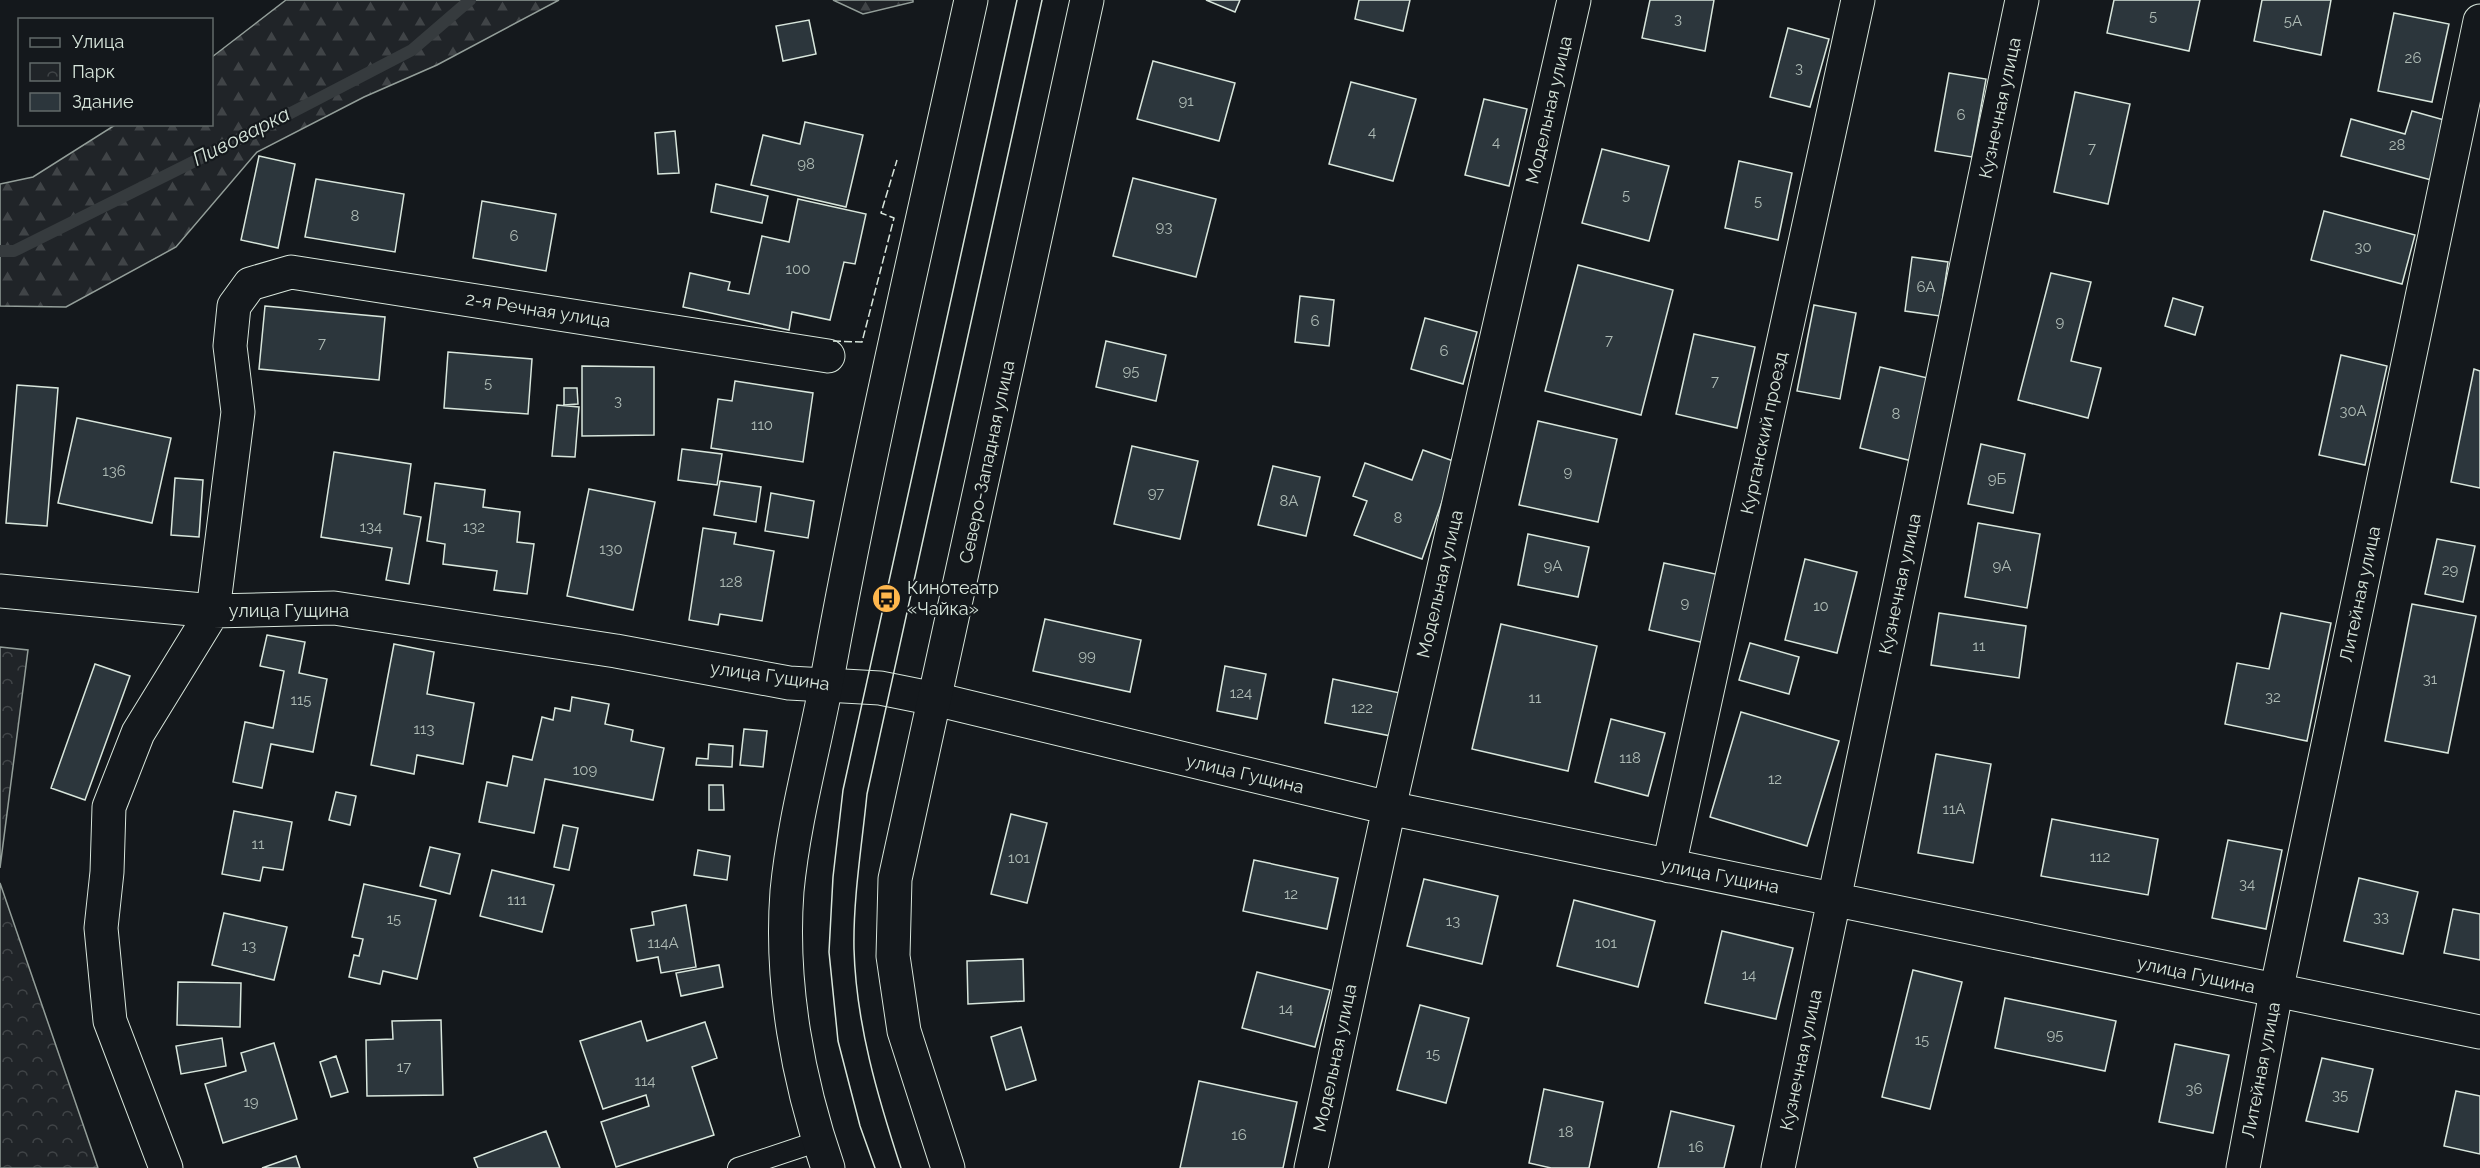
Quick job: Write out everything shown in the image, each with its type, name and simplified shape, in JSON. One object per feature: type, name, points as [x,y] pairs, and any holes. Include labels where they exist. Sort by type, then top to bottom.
[{"type":"street","points":[[823,1155],[799,1063],[787,983],[787,892],[803,792],[826,685],[845,578],[971,0]]},
{"type":"street","name":"Северо-Западная улица","points":[[948,1168],[904,1031],[893,956],[895,879],[1087,0]]},
{"type":"street","name":"Модельная улица","points":[[1311,1168],[1389,808],[1574,0]]},
{"type":"street","name":"Курганский проезд","points":[[1669,866],[1858,0]]},
{"type":"street","name":"Кузнечная улица","points":[[1778,1168],[2022,0]]},
{"type":"street","name":"Литейная улица","points":[[2243,1168],[2276,992],[2480,21]]},
{"type":"street","name":"2-я Речная улица","points":[[213,611],[238,412],[230,346],[234,306],[250,284],[291,272],[828,356]]},
{"type":"street","name":"улица Гущина","points":[[0,591],[213,611],[334,608],[616,651],[789,683],[880,688],[935,699],[1389,808],[2276,992],[2480,1032]]},
{"type":"street","points":[[166,1168],[110,1021],[101,928],[107,872],[109,807],[138,733],[213,611]]},
{"type":"lane","points":[[738,1168],[823,1155]]},
{"type":"green space","points":[[286,0],[559,0],[437,65],[364,97],[257,152],[176,247],[66,307],[0,306],[0,184],[33,177],[113,126],[213,126],[213,56]]},
{"type":"green space","points":[[833,0],[913,0],[913,2],[863,14]]},
{"type":"green space","points":[[0,647],[28,650],[0,868]]},
{"type":"green space","points":[[0,883],[98,1168],[0,1168]]},
{"type":"building","points":[[1206,0],[1240,0],[1235,12]]},
{"type":"building","points":[[1359,0],[1410,0],[1403,31],[1355,19]]},
{"type":"building","points":[[1650,0],[1714,0],[1705,51],[1642,38]]},
{"type":"building","points":[[2114,0],[2200,0],[2189,51],[2107,33]]},
{"type":"building","points":[[2262,0],[2331,0],[2321,55],[2254,41]]},
{"type":"building","points":[[2394,13],[2449,24],[2432,102],[2378,91]]},
{"type":"building","points":[[809,20],[816,54],[783,61],[776,26]]},
{"type":"building","points":[[1788,28],[1829,39],[1810,107],[1770,97]]},
{"type":"building","points":[[1153,61],[1235,83],[1219,141],[1137,119]]},
{"type":"building","points":[[1949,73],[1986,79],[1972,157],[1935,151]]},
{"type":"building","points":[[1351,82],[1416,99],[1393,181],[1329,164]]},
{"type":"building","points":[[2075,92],[2130,104],[2108,204],[2054,192]]},
{"type":"building","points":[[1484,99],[1527,109],[1509,186],[1465,175]]},
{"type":"building","points":[[2412,111],[2455,123],[2439,182],[2341,156],[2351,119],[2405,134]]},
{"type":"building","points":[[805,122],[863,135],[846,207],[751,185],[763,135],[800,144]]},
{"type":"building","points":[[675,131],[679,173],[658,174],[655,133]]},
{"type":"building","points":[[1602,149],[1669,166],[1649,241],[1582,223]]},
{"type":"building","points":[[259,156],[295,164],[278,248],[241,240]]},
{"type":"building","points":[[1739,161],[1792,173],[1778,240],[1725,228]]},
{"type":"building","points":[[1133,178],[1216,199],[1196,277],[1113,256]]},
{"type":"building","points":[[316,179],[404,194],[395,252],[305,237]]},
{"type":"building","points":[[716,184],[768,196],[762,223],[711,212]]},
{"type":"building","points":[[798,199],[866,214],[855,264],[844,262],[830,320],[792,312],[789,330],[683,307],[690,273],[730,282],[728,290],[749,294],[762,236],[789,242]]},
{"type":"building","points":[[482,201],[556,214],[546,271],[473,258]]},
{"type":"building","points":[[2324,211],[2415,235],[2402,284],[2311,260]]},
{"type":"building","points":[[1912,257],[1948,262],[1940,316],[1905,311]]},
{"type":"building","points":[[1578,265],[1673,290],[1641,415],[1545,391]]},
{"type":"building","points":[[2051,273],[2091,282],[2071,361],[2101,368],[2088,418],[2018,400]]},
{"type":"building","points":[[1300,296],[1334,300],[1329,346],[1295,342]]},
{"type":"building","points":[[2173,298],[2203,307],[2195,335],[2165,326]]},
{"type":"building","points":[[1814,305],[1856,313],[1840,399],[1797,391]]},
{"type":"building","points":[[265,306],[385,317],[379,380],[259,369]]},
{"type":"building","points":[[1425,318],[1477,332],[1463,384],[1411,369]]},
{"type":"building","points":[[1694,334],[1755,347],[1737,428],[1676,414]]},
{"type":"building","points":[[1106,341],[1166,355],[1156,401],[1096,387]]},
{"type":"building","points":[[448,352],[532,359],[528,414],[444,408]]},
{"type":"building","points":[[2341,355],[2387,366],[2365,465],[2319,455]]},
{"type":"building","points":[[582,366],[654,367],[654,435],[582,436]]},
{"type":"building","points":[[1880,367],[1932,379],[1912,461],[1860,448]]},
{"type":"building","points":[[2474,369],[2480,371],[2480,488],[2451,482]]},
{"type":"building","points":[[735,381],[813,393],[803,462],[711,448],[718,399],[732,401]]},
{"type":"building","points":[[17,385],[58,388],[47,526],[6,523]]},
{"type":"building","points":[[564,388],[577,388],[578,404],[564,405]]},
{"type":"building","points":[[557,405],[579,407],[575,457],[552,456]]},
{"type":"building","points":[[77,418],[171,438],[152,523],[58,503]]},
{"type":"building","points":[[1538,421],[1617,439],[1598,522],[1519,505]]},
{"type":"building","points":[[1981,444],[2025,454],[2013,513],[1968,504]]},
{"type":"building","points":[[1132,446],[1198,461],[1180,539],[1114,524]]},
{"type":"building","points":[[682,449],[722,454],[717,485],[678,480]]},
{"type":"building","points":[[1423,450],[1456,462],[1422,559],[1354,535],[1367,501],[1353,496],[1365,463],[1412,480]]},
{"type":"building","points":[[334,452],[411,464],[404,514],[421,517],[409,584],[386,580],[392,548],[321,537]]},
{"type":"building","points":[[1273,466],[1320,477],[1306,536],[1258,525]]},
{"type":"building","points":[[175,478],[203,480],[199,537],[171,535]]},
{"type":"building","points":[[720,481],[761,487],[756,522],[714,515]]},
{"type":"building","points":[[435,483],[485,490],[483,507],[520,512],[517,542],[534,544],[527,594],[494,590],[497,571],[443,564],[445,544],[427,541]]},
{"type":"building","points":[[589,489],[655,502],[633,610],[567,596]]},
{"type":"building","points":[[771,493],[814,501],[808,538],[765,531]]},
{"type":"building","points":[[1978,523],[2040,534],[2027,608],[1965,597]]},
{"type":"building","points":[[703,528],[736,533],[734,544],[774,551],[762,621],[720,614],[718,625],[689,620]]},
{"type":"building","points":[[1528,534],[1589,547],[1578,597],[1518,585]]},
{"type":"building","points":[[2437,539],[2475,546],[2463,602],[2425,594]]},
{"type":"building","points":[[1805,559],[1857,572],[1837,653],[1785,640]]},
{"type":"building","points":[[1664,563],[1720,575],[1705,643],[1649,630]]},
{"type":"building","points":[[2412,604],[2476,616],[2448,753],[2385,741]]},
{"type":"building","points":[[1939,613],[2026,626],[2019,678],[1931,665]]},
{"type":"building","points":[[2281,613],[2331,623],[2307,741],[2225,724],[2237,663],[2269,669]]},
{"type":"building","points":[[1045,619],[1141,640],[1130,692],[1033,671]]},
{"type":"building","points":[[1501,624],[1597,646],[1568,771],[1472,749]]},
{"type":"building","points":[[267,635],[305,642],[299,673],[327,679],[313,752],[271,744],[262,788],[233,782],[245,722],[273,728],[284,671],[260,666]]},
{"type":"building","points":[[1750,643],[1799,657],[1789,694],[1739,680]]},
{"type":"building","points":[[394,644],[434,652],[427,694],[474,703],[463,764],[417,755],[414,774],[371,765]]},
{"type":"building","points":[[95,664],[130,676],[85,800],[51,788]]},
{"type":"building","points":[[1225,666],[1266,674],[1257,719],[1217,711]]},
{"type":"building","points":[[1333,679],[1400,693],[1391,736],[1325,723]]},
{"type":"building","points":[[572,697],[609,704],[605,724],[633,730],[631,741],[664,748],[653,800],[545,779],[534,833],[479,822],[487,782],[507,786],[513,756],[532,760],[542,717],[553,720],[555,708],[570,711]]},
{"type":"building","points":[[1741,712],[1839,741],[1807,846],[1710,817]]},
{"type":"building","points":[[1611,719],[1665,733],[1648,796],[1595,782]]},
{"type":"building","points":[[744,729],[767,731],[763,767],[740,765]]},
{"type":"building","points":[[709,744],[733,746],[732,767],[696,765],[697,758],[708,759]]},
{"type":"building","points":[[1936,754],[1991,764],[1973,863],[1918,853]]},
{"type":"building","points":[[709,785],[723,785],[724,810],[709,810]]},
{"type":"building","points":[[336,792],[356,796],[350,825],[329,820]]},
{"type":"building","points":[[234,811],[292,822],[283,870],[263,867],[260,881],[222,874]]},
{"type":"building","points":[[1011,814],[1047,823],[1027,903],[991,894]]},
{"type":"building","points":[[2052,819],[2158,839],[2148,895],[2041,876]]},
{"type":"building","points":[[563,825],[578,828],[569,870],[554,867]]},
{"type":"building","points":[[2228,840],[2282,850],[2266,929],[2212,918]]},
{"type":"building","points":[[430,847],[460,854],[450,894],[420,886]]},
{"type":"building","points":[[698,850],[730,856],[727,880],[694,875]]},
{"type":"building","points":[[1254,860],[1338,878],[1327,929],[1243,911]]},
{"type":"building","points":[[492,870],[554,885],[542,932],[480,916]]},
{"type":"building","points":[[2359,878],[2418,892],[2403,954],[2344,941]]},
{"type":"building","points":[[1424,879],[1498,896],[1482,964],[1407,946]]},
{"type":"building","points":[[364,884],[436,900],[417,979],[383,971],[380,984],[349,977],[354,955],[359,956],[363,939],[352,937]]},
{"type":"building","points":[[1574,900],[1655,921],[1638,987],[1557,966]]},
{"type":"building","points":[[686,905],[696,967],[661,973],[658,957],[637,961],[631,929],[654,925],[652,912]]},
{"type":"building","points":[[2453,909],[2480,914],[2480,960],[2444,953]]},
{"type":"building","points":[[224,913],[287,927],[274,980],[212,965]]},
{"type":"building","points":[[1722,931],[1793,948],[1776,1019],[1705,1003]]},
{"type":"building","points":[[1023,959],[1024,1001],[968,1004],[967,961]]},
{"type":"building","points":[[719,965],[723,987],[681,996],[676,973]]},
{"type":"building","points":[[1913,970],[1962,982],[1930,1109],[1882,1097]]},
{"type":"building","points":[[1257,972],[1330,990],[1315,1047],[1242,1028]]},
{"type":"building","points":[[178,982],[241,983],[240,1027],[177,1025]]},
{"type":"building","points":[[2005,998],[2116,1021],[2105,1071],[1995,1048]]},
{"type":"building","points":[[1420,1005],[1469,1018],[1446,1103],[1397,1090]]},
{"type":"building","points":[[441,1020],[443,1095],[367,1096],[366,1040],[393,1039],[392,1021]]},
{"type":"building","points":[[641,1021],[647,1041],[705,1022],[717,1058],[692,1067],[714,1135],[616,1167],[601,1122],[649,1106],[646,1095],[603,1109],[580,1041]]},
{"type":"building","points":[[1021,1027],[1036,1080],[1006,1090],[991,1037]]},
{"type":"building","points":[[222,1038],[226,1066],[181,1074],[176,1046]]},
{"type":"building","points":[[274,1043],[297,1119],[223,1143],[205,1084],[246,1071],[241,1053]]},
{"type":"building","points":[[2175,1044],[2229,1055],[2213,1133],[2159,1122]]},
{"type":"building","points":[[336,1056],[348,1092],[331,1097],[320,1062]]},
{"type":"building","points":[[2322,1058],[2373,1069],[2358,1132],[2306,1121]]},
{"type":"building","points":[[1199,1081],[1297,1102],[1283,1168],[1180,1168]]},
{"type":"building","points":[[1544,1089],[1603,1102],[1589,1168],[1551,1168],[1529,1163]]},
{"type":"building","points":[[2456,1091],[2480,1096],[2480,1154],[2444,1146]]},
{"type":"building","points":[[1671,1111],[1734,1126],[1724,1168],[1658,1168]]},
{"type":"building","points":[[546,1131],[560,1168],[478,1168],[474,1158]]},
{"type":"building","points":[[296,1156],[300,1168],[262,1168]]},
{"type":"waterway","name":"Пивоварка","points":[[0,251],[14,251],[412,50],[470,0]]},
{"type":"tram line","points":[[875,1168],[860,1126],[838,1041],[829,952],[833,877],[843,790],[1017,0]]},
{"type":"tram line","points":[[901,1168],[870,1060],[856,977],[855,910],[867,794],[1042,0]]},
{"type":"fence","points":[[833,341],[862,342],[894,218],[881,213],[897,160]]},
{"type":"place","name":"Кинотеатр «Чайка»","points":[[886,598]]}]
